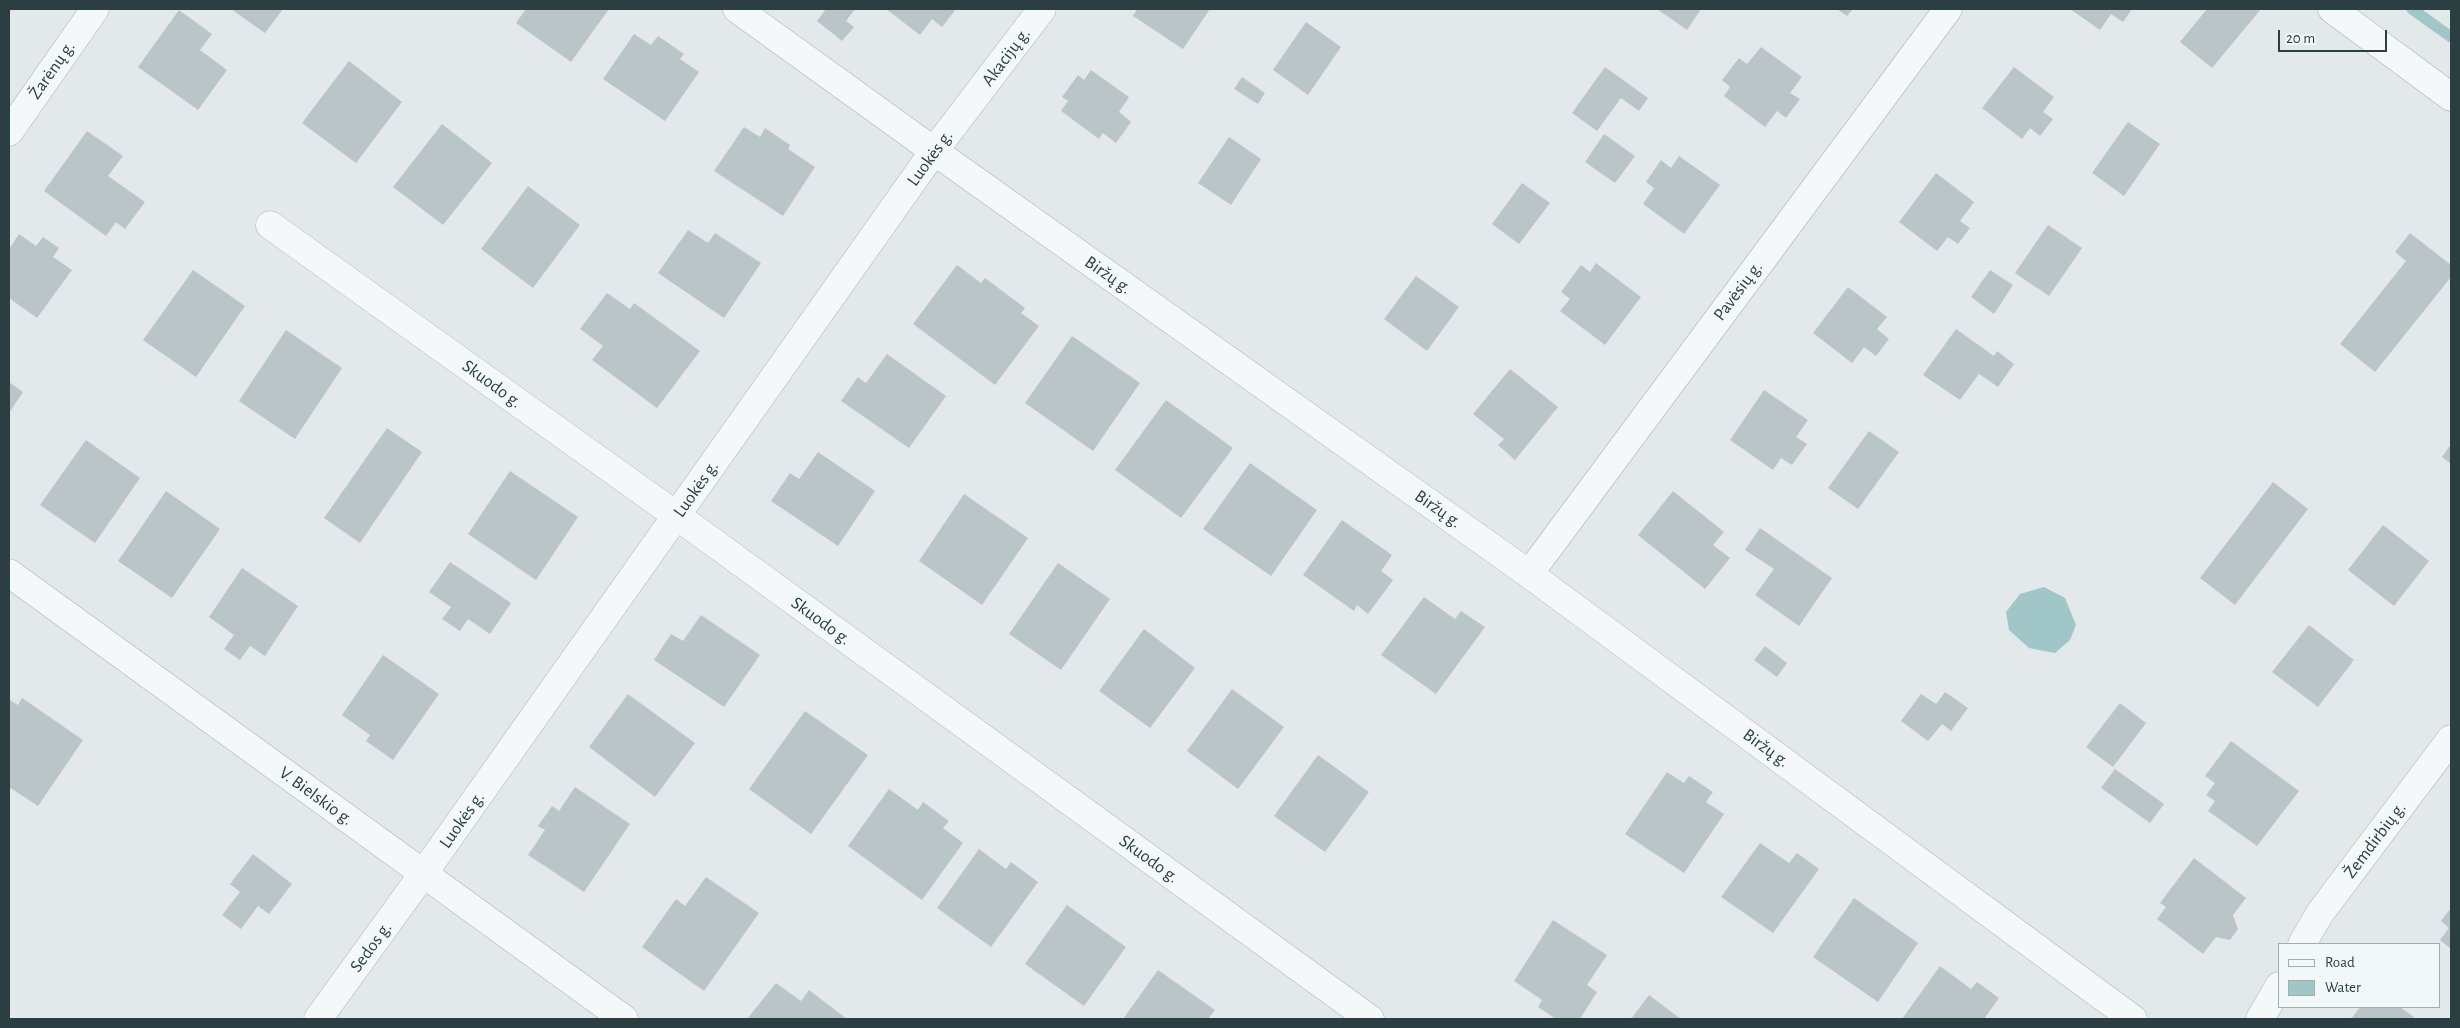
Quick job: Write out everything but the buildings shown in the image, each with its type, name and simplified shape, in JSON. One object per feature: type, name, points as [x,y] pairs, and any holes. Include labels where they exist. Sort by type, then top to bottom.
[{"type":"street","name":"Žarėnų g.","points":[[9,132],[95,9]]},
{"type":"street","name":"Biržų g.","points":[[737,9],[1529,574],[2134,1019]]},
{"type":"street","name":"Akacijų g.","points":[[969,105],[1042,9]]},
{"type":"street","name":"Pavėsių g.","points":[[1529,574],[1948,9]]},
{"type":"street","points":[[2332,9],[2451,97]]},
{"type":"street","name":"Luokės g.","points":[[423,874],[934,151],[969,105]]},
{"type":"street","name":"Skuodo g.","points":[[270,225],[677,516],[1370,1019]]},
{"type":"street","name":"V. Bielskio g.","points":[[9,574],[624,1019]]},
{"type":"street","name":"Žemdirbių g.","points":[[2303,943],[2320,913],[2451,739]]},
{"type":"street","name":"Sedos g.","points":[[318,1019],[423,874]]},
{"type":"street","points":[[2260,1019],[2278,988]]},
{"type":"water","points":[[2044,587],[2065,598],[2076,625],[2070,640],[2055,653],[2029,648],[2009,630],[2006,612],[2020,594]]},
{"type":"waterway","points":[[2412,9],[2451,37]]}]
